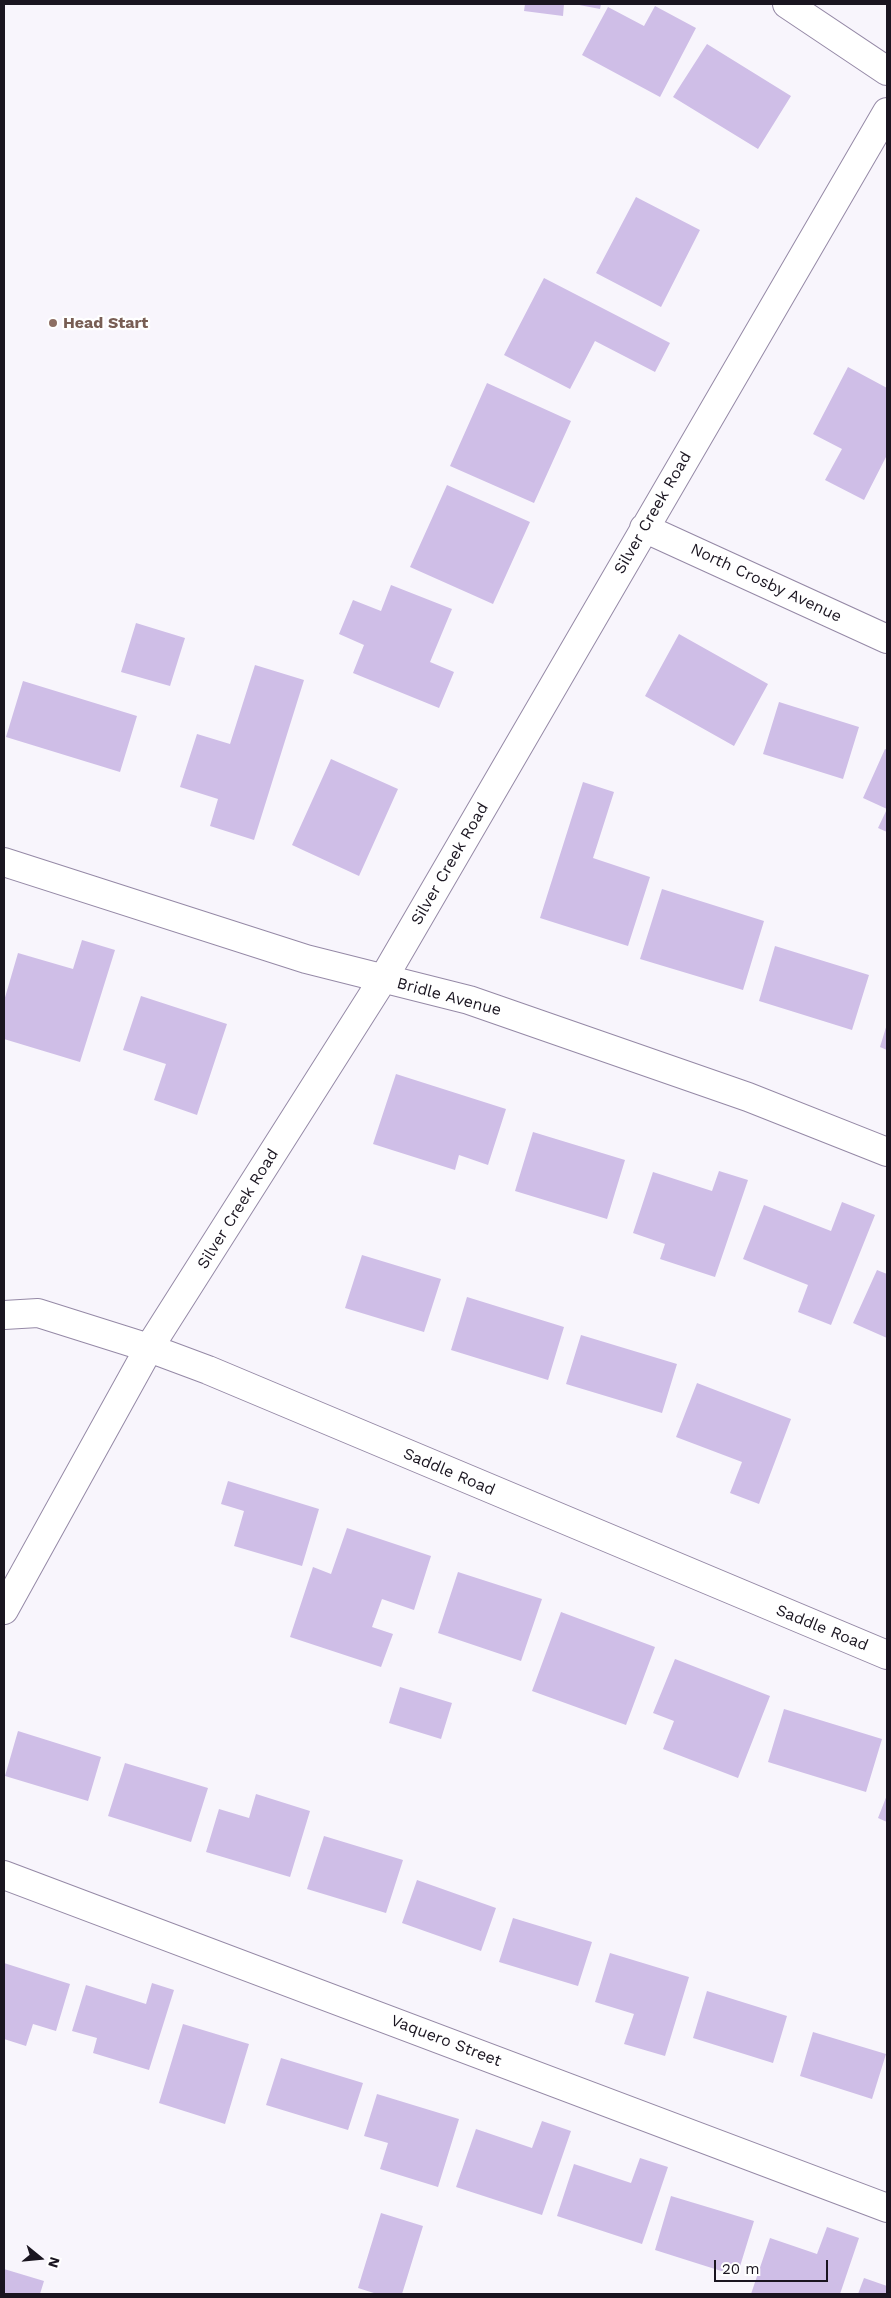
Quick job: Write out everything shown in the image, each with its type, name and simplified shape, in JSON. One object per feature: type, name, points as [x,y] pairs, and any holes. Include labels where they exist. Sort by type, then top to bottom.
[{"type":"street","points":[[787,4],[887,71]]},
{"type":"street","name":"Silver Creek Road","points":[[4,1610],[149,1348],[383,979],[887,112]]},
{"type":"street","name":"North Crosby Avenue","points":[[644,528],[887,639]]},
{"type":"street","name":"Bridle Avenue","points":[[4,862],[306,959],[469,1000],[748,1097],[887,1152]]},
{"type":"street","name":"Saddle Road","points":[[4,1316],[38,1313],[149,1348],[208,1370],[887,1655]]},
{"type":"street","name":"Vaquero Street","points":[[4,1875],[887,2208]]},
{"type":"building","points":[[525,4],[564,4],[563,16],[524,11]]},
{"type":"building","points":[[574,4],[601,4],[600,9]]},
{"type":"building","points":[[655,6],[696,28],[660,97],[582,55],[608,7],[644,26]]},
{"type":"building","points":[[707,44],[791,96],[758,149],[673,97]]},
{"type":"building","points":[[636,197],[700,230],[661,307],[596,273]]},
{"type":"building","points":[[544,278],[670,343],[655,372],[595,341],[570,389],[504,355]]},
{"type":"building","points":[[848,367],[887,388],[887,455],[864,500],[825,480],[842,449],[813,434]]},
{"type":"building","points":[[487,383],[571,421],[534,503],[450,466]]},
{"type":"building","points":[[447,485],[530,522],[493,604],[410,567]]},
{"type":"building","points":[[391,585],[452,609],[430,662],[454,672],[439,708],[353,673],[364,645],[339,634],[353,600],[381,611]]},
{"type":"building","points":[[136,623],[185,638],[170,686],[121,672]]},
{"type":"building","points":[[679,634],[768,684],[734,746],[645,696]]},
{"type":"building","points":[[255,665],[304,680],[254,840],[210,826],[218,799],[180,787],[197,734],[230,744]]},
{"type":"building","points":[[23,681],[137,716],[120,772],[6,737]]},
{"type":"building","points":[[779,702],[859,727],[843,779],[763,754]]},
{"type":"building","points":[[885,749],[887,750],[887,809],[863,798]]},
{"type":"building","points":[[331,759],[398,789],[359,876],[292,845]]},
{"type":"building","points":[[583,782],[614,792],[593,858],[650,877],[628,946],[540,918]]},
{"type":"building","points":[[887,809],[887,832],[878,828]]},
{"type":"building","points":[[662,889],[764,921],[743,990],[640,959]]},
{"type":"building","points":[[82,940],[115,950],[80,1062],[4,1039],[4,1001],[18,953],[73,969]]},
{"type":"building","points":[[775,946],[869,975],[852,1030],[759,1001]]},
{"type":"building","points":[[141,996],[227,1024],[197,1115],[154,1100],[166,1064],[123,1050]]},
{"type":"building","points":[[887,1024],[887,1050],[880,1047]]},
{"type":"building","points":[[396,1074],[506,1109],[488,1165],[459,1155],[455,1170],[373,1144]]},
{"type":"building","points":[[533,1132],[625,1160],[607,1219],[515,1191]]},
{"type":"building","points":[[719,1171],[748,1180],[715,1277],[660,1259],[665,1244],[633,1233],[653,1172],[712,1191]]},
{"type":"building","points":[[842,1202],[875,1215],[831,1325],[798,1312],[808,1285],[743,1259],[764,1205],[831,1231]]},
{"type":"building","points":[[362,1255],[441,1279],[424,1332],[345,1308]]},
{"type":"building","points":[[877,1270],[887,1274],[887,1338],[853,1323]]},
{"type":"building","points":[[467,1297],[564,1327],[548,1380],[451,1350]]},
{"type":"building","points":[[581,1335],[677,1364],[662,1413],[566,1384]]},
{"type":"building","points":[[697,1383],[791,1419],[759,1504],[730,1493],[742,1462],[676,1437]]},
{"type":"building","points":[[228,1481],[319,1509],[302,1566],[234,1546],[244,1511],[221,1504]]},
{"type":"building","points":[[347,1528],[431,1556],[414,1610],[382,1599],[372,1627],[393,1634],[381,1667],[290,1637],[313,1567],[331,1574]]},
{"type":"building","points":[[458,1572],[542,1599],[521,1661],[438,1633]]},
{"type":"building","points":[[561,1612],[655,1647],[626,1725],[532,1691]]},
{"type":"building","points":[[675,1659],[770,1696],[738,1778],[663,1749],[674,1721],[653,1713]]},
{"type":"building","points":[[400,1687],[452,1703],[441,1739],[389,1723]]},
{"type":"building","points":[[784,1709],[882,1739],[866,1792],[768,1762]]},
{"type":"building","points":[[18,1731],[101,1757],[88,1801],[5,1776]]},
{"type":"building","points":[[125,1763],[208,1788],[191,1842],[108,1816]]},
{"type":"building","points":[[256,1794],[310,1811],[290,1877],[206,1852],[219,1809],[249,1818]]},
{"type":"building","points":[[887,1795],[887,1822],[878,1818]]},
{"type":"building","points":[[324,1836],[403,1860],[386,1913],[307,1889]]},
{"type":"building","points":[[417,1880],[496,1908],[481,1951],[402,1923]]},
{"type":"building","points":[[513,1918],[592,1942],[578,1986],[499,1962]]},
{"type":"building","points":[[610,1953],[689,1977],[665,2056],[624,2044],[634,2014],[595,2002]]},
{"type":"building","points":[[4,1963],[70,1984],[56,2031],[33,2024],[26,2046],[4,2039]]},
{"type":"building","points":[[152,1983],[174,1990],[149,2070],[93,2053],[97,2038],[72,2031],[86,1985],[146,2004]]},
{"type":"building","points":[[707,1991],[787,2016],[773,2063],[693,2038]]},
{"type":"building","points":[[183,2024],[249,2044],[225,2124],[159,2103]]},
{"type":"building","points":[[813,2032],[886,2054],[872,2099],[800,2076]]},
{"type":"building","points":[[281,2058],[363,2083],[348,2130],[266,2105]]},
{"type":"building","points":[[377,2094],[459,2119],[438,2187],[380,2169],[388,2143],[364,2136]]},
{"type":"building","points":[[542,2121],[571,2131],[542,2215],[456,2187],[476,2129],[532,2148]]},
{"type":"building","points":[[640,2158],[668,2167],[642,2244],[557,2216],[574,2164],[631,2183]]},
{"type":"building","points":[[671,2196],[754,2221],[737,2276],[655,2250]]},
{"type":"building","points":[[381,2213],[423,2226],[402,2294],[377,2294],[358,2288]]},
{"type":"building","points":[[827,2227],[859,2238],[840,2294],[751,2294],[770,2238],[817,2254]]},
{"type":"building","points":[[4,2269],[44,2281],[40,2294],[4,2294]]},
{"type":"building","points":[[864,2278],[887,2286],[887,2294],[858,2294]]},
{"type":"place","name":"Head Start","points":[[53,323]]}]
